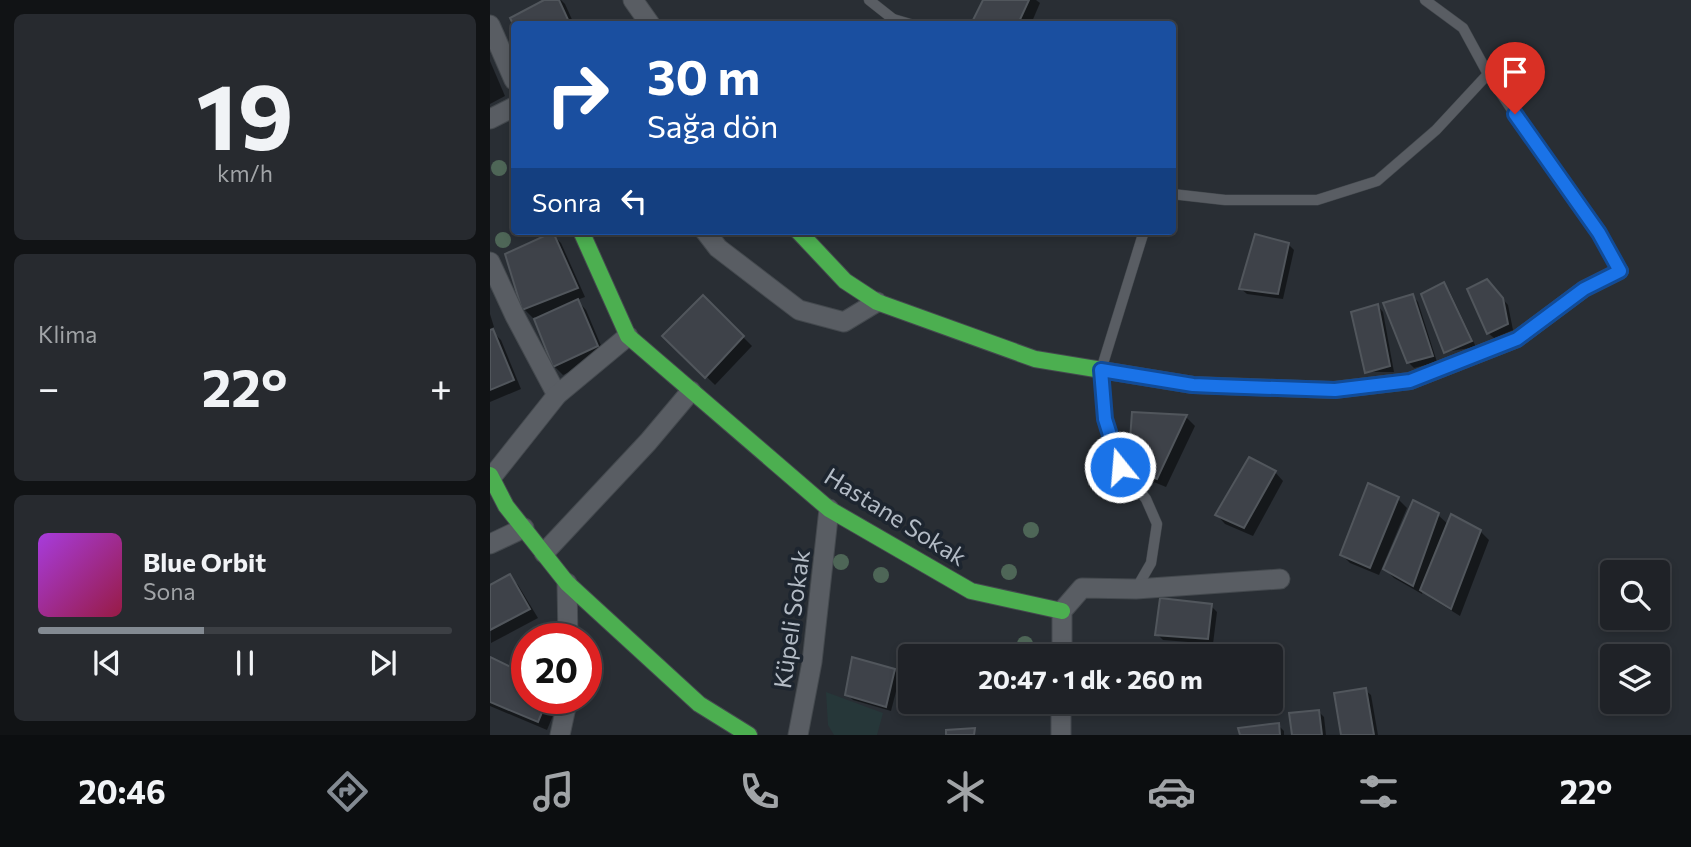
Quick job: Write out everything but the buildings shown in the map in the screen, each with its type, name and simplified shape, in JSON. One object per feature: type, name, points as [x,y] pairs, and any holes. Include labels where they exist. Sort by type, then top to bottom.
[{"type":"street","points":[[633,0],[648,21]]},
{"type":"street","points":[[490,26],[511,73]]},
{"type":"street","points":[[490,119],[511,108]]},
{"type":"street","points":[[583,235],[628,336],[557,395],[491,476],[506,506],[567,583],[699,704],[749,735]]},
{"type":"street","points":[[708,235],[718,247],[799,310],[845,322],[877,302]]},
{"type":"street","points":[[802,235],[845,281],[877,302],[1035,359],[1193,385],[1335,390],[1410,381],[1517,339],[1584,289],[1620,271]]},
{"type":"street","points":[[490,262],[557,395]]},
{"type":"street","name":"Hastane Sokak","points":[[628,336],[829,509],[971,591],[1062,611]]},
{"type":"street","points":[[544,553],[648,442],[691,391]]},
{"type":"street","name":"Küpeli Sokak","points":[[798,735],[812,662],[829,509]]},
{"type":"street","points":[[490,544],[524,528]]},
{"type":"street","points":[[1062,644],[1062,611],[1082,588],[1136,589],[1280,579]]},
{"type":"street","points":[[567,583],[568,623]]},
{"type":"street","points":[[560,735],[565,714]]},
{"type":"street","points":[[1062,714],[1062,735]]},
{"type":"lane","points":[[869,0],[892,21]]},
{"type":"lane","points":[[1426,0],[1463,28],[1488,74],[1599,233],[1620,271]]},
{"type":"lane","points":[[1176,194],[1225,200],[1317,200],[1377,181],[1436,130],[1488,74]]},
{"type":"lane","points":[[1136,589],[1151,563],[1157,524],[1146,499],[1120,467],[1105,419],[1101,370],[1143,235]]},
{"type":"shaded area","points":[[826,692],[883,713],[877,735],[834,735],[828,725]]},
{"type":"traffic: fast","points":[[583,235],[628,336],[829,509],[971,591],[1062,611]]},
{"type":"traffic: fast","points":[[802,235],[845,281],[877,302],[1035,359],[1193,385],[1334,390],[1410,381],[1517,339],[1584,289],[1620,271]]},
{"type":"traffic: fast","points":[[490,475],[506,506],[567,583],[699,704],[749,735]]},
{"type":"route","points":[[1120,467],[1105,419],[1101,370],[1193,385],[1216,386],[1335,390],[1410,381],[1517,339],[1584,289],[1620,271],[1599,233],[1515,114]]}]
